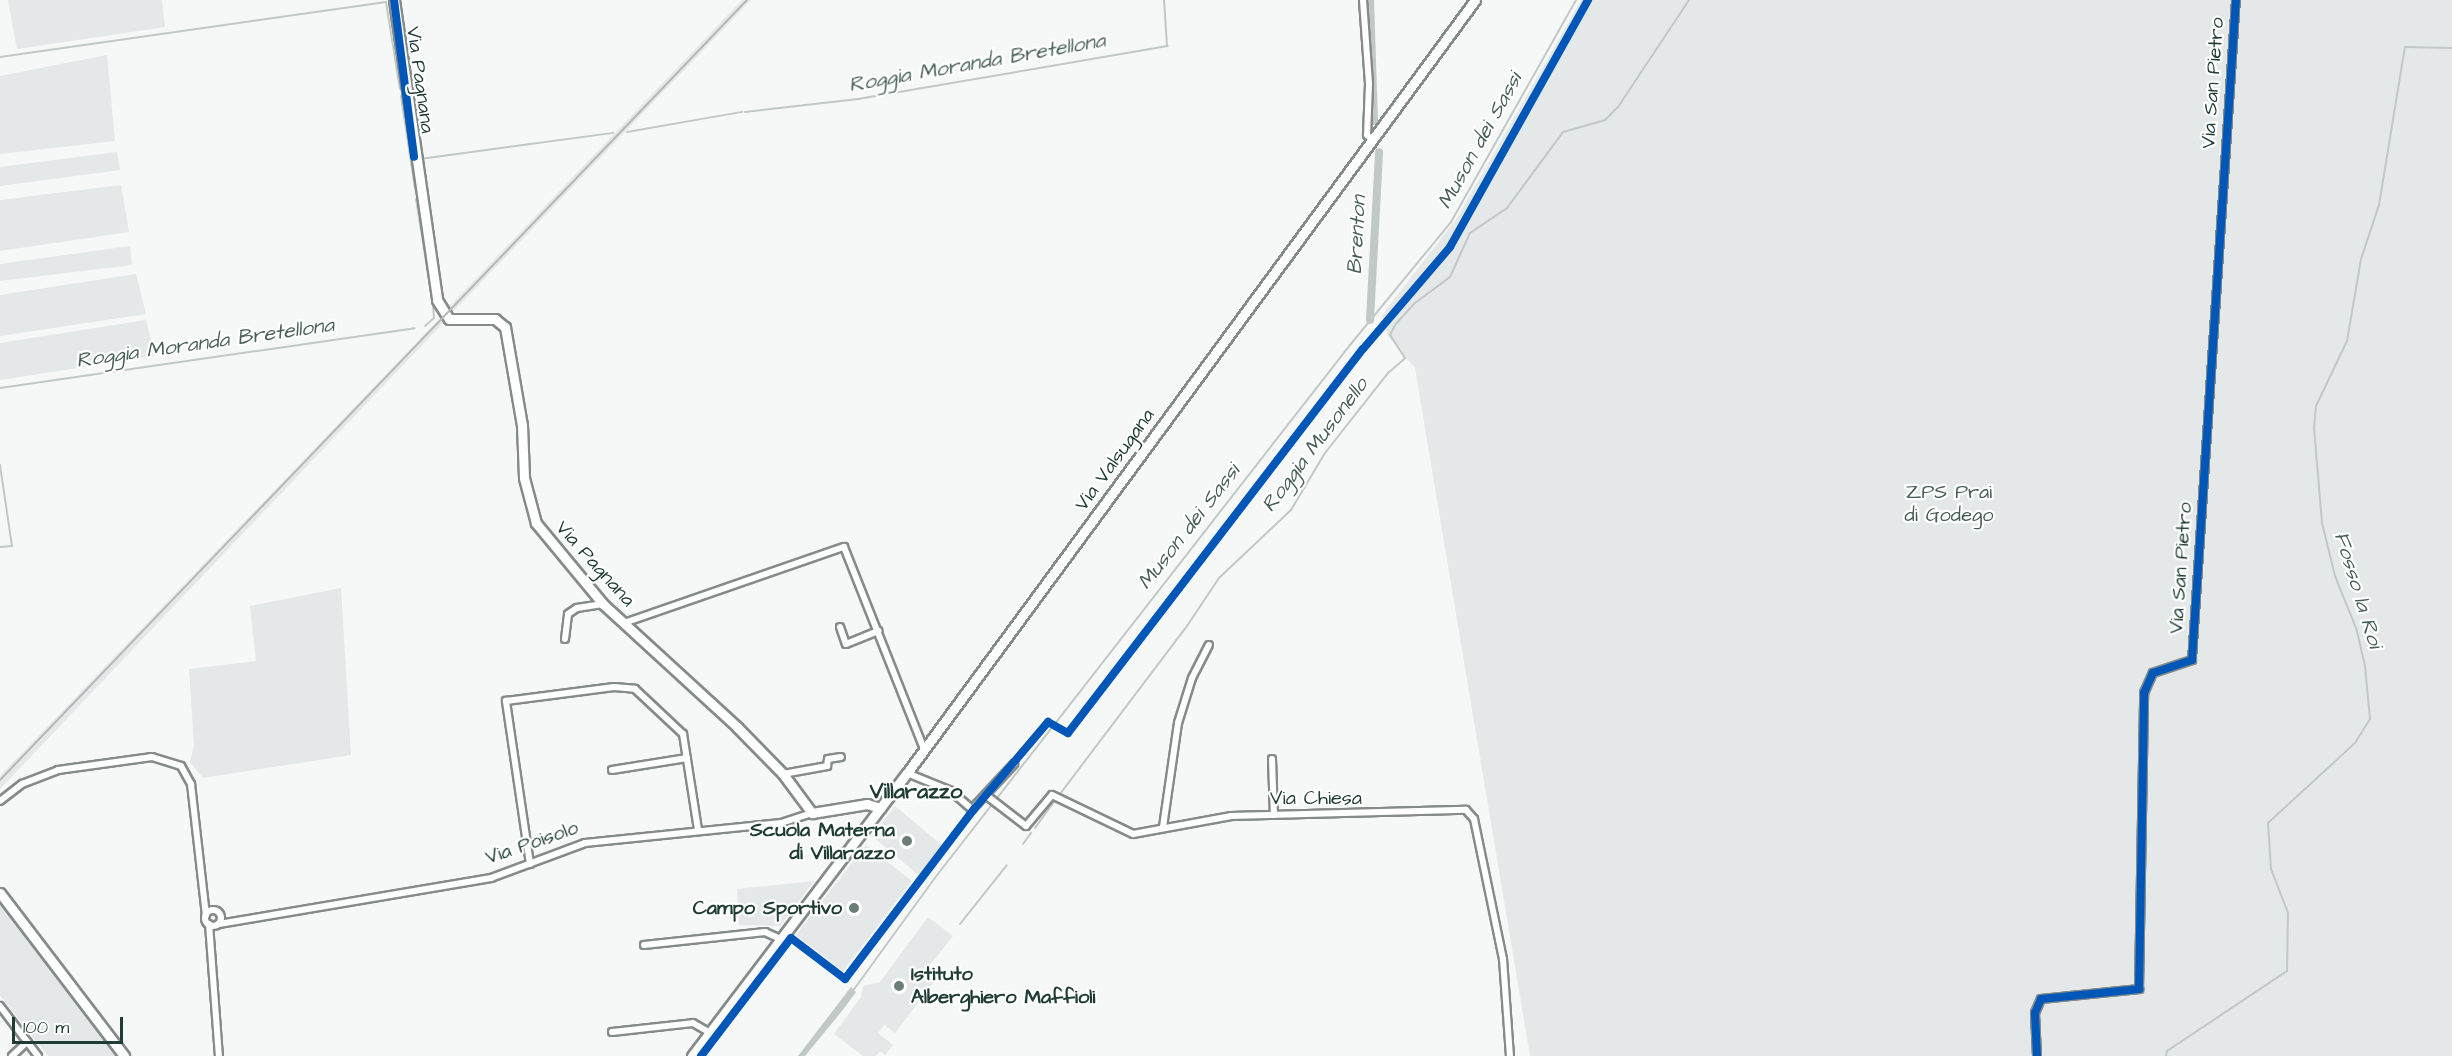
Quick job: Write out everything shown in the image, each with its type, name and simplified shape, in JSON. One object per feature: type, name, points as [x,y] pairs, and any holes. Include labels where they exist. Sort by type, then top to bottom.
[{"type":"main road","name":"Via Pagnana","points":[[394,0],[415,160],[439,308],[455,321],[495,319],[505,327],[522,425],[524,478],[536,523],[603,604],[783,774],[812,813]]},
{"type":"main road","name":"Via Valsugana","points":[[692,1056],[907,773],[1475,0]]},
{"type":"main road","name":"Via Poisolo","points":[[812,813],[867,804],[880,808]]},
{"type":"main road","points":[[0,893],[124,1056]]},
{"type":"street","points":[[1363,0],[1369,84],[1367,135],[1372,140]]},
{"type":"street","name":"Via San Pietro","points":[[2037,1056],[2035,1013],[2041,999],[2139,988],[2144,693],[2153,673],[2192,660],[2236,0]]},
{"type":"street","points":[[624,623],[844,547],[924,749]]},
{"type":"street","points":[[565,639],[568,614],[577,608],[603,604]]},
{"type":"street","points":[[840,627],[846,644],[878,631]]},
{"type":"street","points":[[1163,827],[1178,723],[1192,678],[1209,645]]},
{"type":"street","points":[[530,864],[506,701],[614,687],[635,688],[683,734],[698,830]]},
{"type":"street","points":[[0,801],[22,784],[58,770],[152,757],[181,766],[191,784],[206,915],[214,924]]},
{"type":"street","points":[[783,774],[826,766],[828,759],[841,757]]},
{"type":"street","points":[[612,770],[687,758]]},
{"type":"street","points":[[1272,759],[1274,815]]},
{"type":"street","points":[[907,773],[951,791],[972,809],[990,798],[1014,764]]},
{"type":"street","name":"Via Chiesa","points":[[990,798],[1026,826],[1052,795],[1123,832],[1139,834],[1163,827],[1231,816],[1459,809],[1470,812],[1503,959],[1510,1056]]},
{"type":"street","name":"Via Poisolo","points":[[214,924],[465,883],[530,864],[585,843],[781,823],[812,813]]},
{"type":"street","points":[[205,899],[217,912],[232,920]]},
{"type":"street","points":[[206,915],[217,912]]},
{"type":"street","points":[[217,912],[209,934],[219,1056]]},
{"type":"street","points":[[644,945],[765,932],[781,939]]},
{"type":"street","points":[[0,1006],[38,1056]]},
{"type":"street","points":[[612,1032],[693,1023],[710,1033]]},
{"type":"street","points":[[12,1056],[27,1042]]},
{"type":"shaded area","points":[[742,0],[751,0],[450,315],[445,311]]},
{"type":"shaded area","points":[[1585,0],[1678,0],[1559,109],[1542,107],[1546,79],[1540,78]]},
{"type":"shaded area","points":[[442,316],[446,320],[0,789],[0,776]]},
{"type":"shaded area","points":[[341,588],[351,755],[203,778],[190,762],[194,745],[189,669],[256,661],[250,606]]},
{"type":"shaded area","name":"Scuola Materna di Villarazzo","points":[[895,806],[944,847],[921,877],[872,836]]},
{"type":"shaded area","points":[[814,881],[780,926],[739,925],[737,889]]},
{"type":"shaded area","name":"Istituto Alberghiero Maffioli","points":[[928,917],[953,936],[926,970],[936,979],[895,1033],[884,1025],[878,1033],[893,1045],[885,1055],[880,1051],[876,1056],[863,1056],[834,1034],[861,997],[863,986],[880,982]]},
{"type":"shaded area","points":[[851,987],[856,992],[842,1011],[805,1056],[798,1056]]},
{"type":"green space","points":[[8,0],[162,0],[165,27],[17,49]]},
{"type":"green space","name":"ZPS Prai di Godego","points":[[1581,0],[1585,0],[1540,77],[1546,79],[1543,107],[1547,107],[1615,0],[2452,0],[2452,1056],[1530,1056],[1415,368],[1388,336],[1382,315],[1457,218]]},
{"type":"green space","points":[[107,55],[115,141],[0,154],[0,76]]},
{"type":"green space","points":[[117,152],[120,170],[0,186],[0,167]]},
{"type":"green space","points":[[121,185],[129,232],[0,251],[0,200]]},
{"type":"green space","points":[[130,246],[132,265],[0,281],[0,264]]},
{"type":"green space","points":[[136,274],[146,314],[0,336],[0,295]]},
{"type":"green space","points":[[146,320],[155,356],[0,380],[0,343]]},
{"type":"green space","name":"Campo Sportivo","points":[[866,845],[912,881],[843,971],[796,935]]},
{"type":"green space","points":[[0,902],[116,1056],[48,1056],[6,1003],[0,995]]},
{"type":"waterway","name":"Roggia Moranda Bretellona","points":[[745,112],[858,99],[1167,46],[1164,0]]},
{"type":"waterway","name":"Brenton","points":[[1370,0],[1374,121]]},
{"type":"waterway","name":"Muson dei Sassi","points":[[852,992],[934,879],[1350,345],[1451,222],[1576,0]]},
{"type":"waterway","name":"Roggia Musonello","points":[[1060,794],[1187,626],[1219,578],[1291,510],[1325,453],[1388,373],[1405,358],[1390,335],[1395,325],[1415,303],[1450,277],[1470,233],[1507,208],[1563,132],[1605,120],[1618,107],[1689,0]]},
{"type":"waterway","name":"Roggia Moranda Bretellona","points":[[0,57],[386,2],[400,89]]},
{"type":"waterway","name":"Fosso la Roi","points":[[2166,1056],[2167,1051],[2287,971],[2288,913],[2271,869],[2268,823],[2355,743],[2370,719],[2365,666],[2356,628],[2335,576],[2322,523],[2314,428],[2316,406],[2347,341],[2361,259],[2379,205],[2405,47],[2452,48]]},
{"type":"waterway","name":"Roggia Moranda Bretellona","points":[[401,96],[415,189]]},
{"type":"waterway","name":"Roggia Moranda Bretellona","points":[[627,132],[742,112]]},
{"type":"waterway","name":"Roggia Moranda Bretellona","points":[[420,159],[613,133]]},
{"type":"waterway","name":"Brenton","points":[[1370,320],[1379,152]]},
{"type":"waterway","name":"Roggia Moranda Bretellona","points":[[416,199],[431,293]]},
{"type":"waterway","name":"Roggia Moranda Bretellona","points":[[425,326],[434,318],[433,304]]},
{"type":"waterway","name":"Roggia Moranda Bretellona","points":[[0,388],[415,328]]},
{"type":"waterway","name":"Roggia Moranda Bretellona","points":[[0,465],[12,546],[0,547]]},
{"type":"waterway","points":[[1035,828],[1055,800]]},
{"type":"waterway","name":"Roggia Musonello","points":[[1023,844],[1031,833]]},
{"type":"waterway","name":"Roggia Musonello","points":[[960,924],[1007,865]]},
{"type":"railway","points":[[0,780],[747,0]]},
{"type":"cycle path","points":[[394,0],[414,157]]},
{"type":"cycle path","points":[[701,1056],[791,938],[845,979],[975,808],[1048,722],[1068,733],[1363,349],[1450,247],[1588,0]]},
{"type":"cycle path","points":[[2037,1056],[2035,1013],[2041,999],[2139,989],[2144,693],[2153,673],[2192,660],[2236,0]]},
{"type":"place","name":"Scuola Materna di Villarazzo","points":[[907,841]]},
{"type":"place","name":"Campo Sportivo","points":[[854,908]]},
{"type":"place","name":"Istituto Alberghiero Maffioli","points":[[899,986]]},
{"type":"district","name":"Villarazzo","points":[[916,792]]}]
